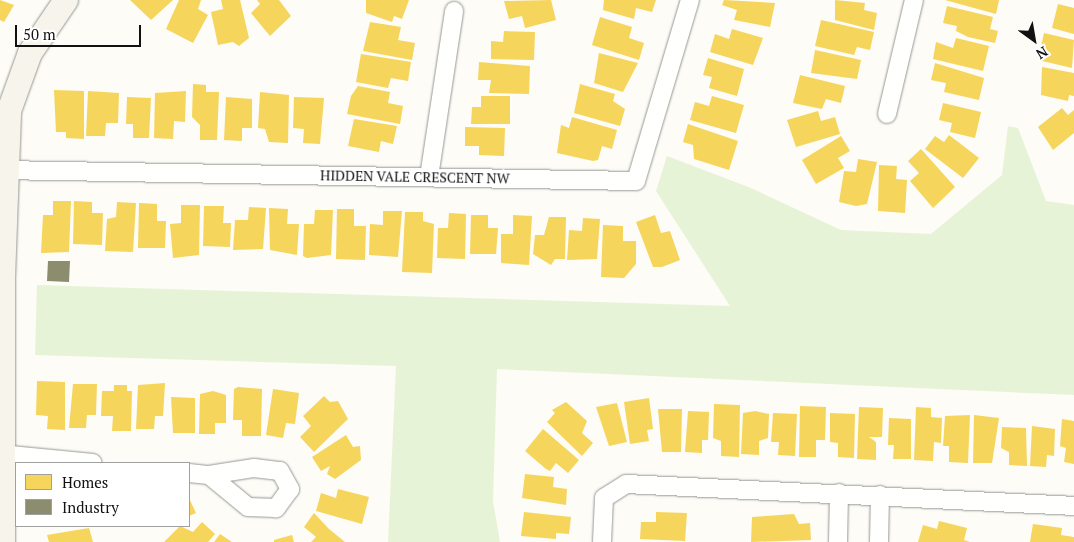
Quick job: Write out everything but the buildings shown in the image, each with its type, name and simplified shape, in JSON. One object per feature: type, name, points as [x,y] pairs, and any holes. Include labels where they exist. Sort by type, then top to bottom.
[{"type":"street","points":[[3,542],[3,170],[9,111],[30,53],[66,0]]},
{"type":"street","name":"HIDDEN VALE CRESCENT NW","points":[[3,170],[636,181],[690,0]]},
{"type":"street","points":[[887,114],[914,0]]},
{"type":"street","points":[[430,177],[454,11]]},
{"type":"street","points":[[2,454],[83,462]]},
{"type":"street","points":[[190,473],[209,475]]},
{"type":"street","points":[[602,542],[604,498],[626,484],[1074,506]]},
{"type":"street","points":[[838,542],[839,493]]},
{"type":"street","points":[[879,542],[880,495]]},
{"type":"green space","points":[[1008,126],[1018,128],[1046,201],[1074,205],[1074,395],[497,369],[493,501],[500,542],[388,542],[396,366],[35,355],[37,285],[730,306],[656,191],[667,156],[751,188],[841,230],[931,234],[1002,175]]}]
